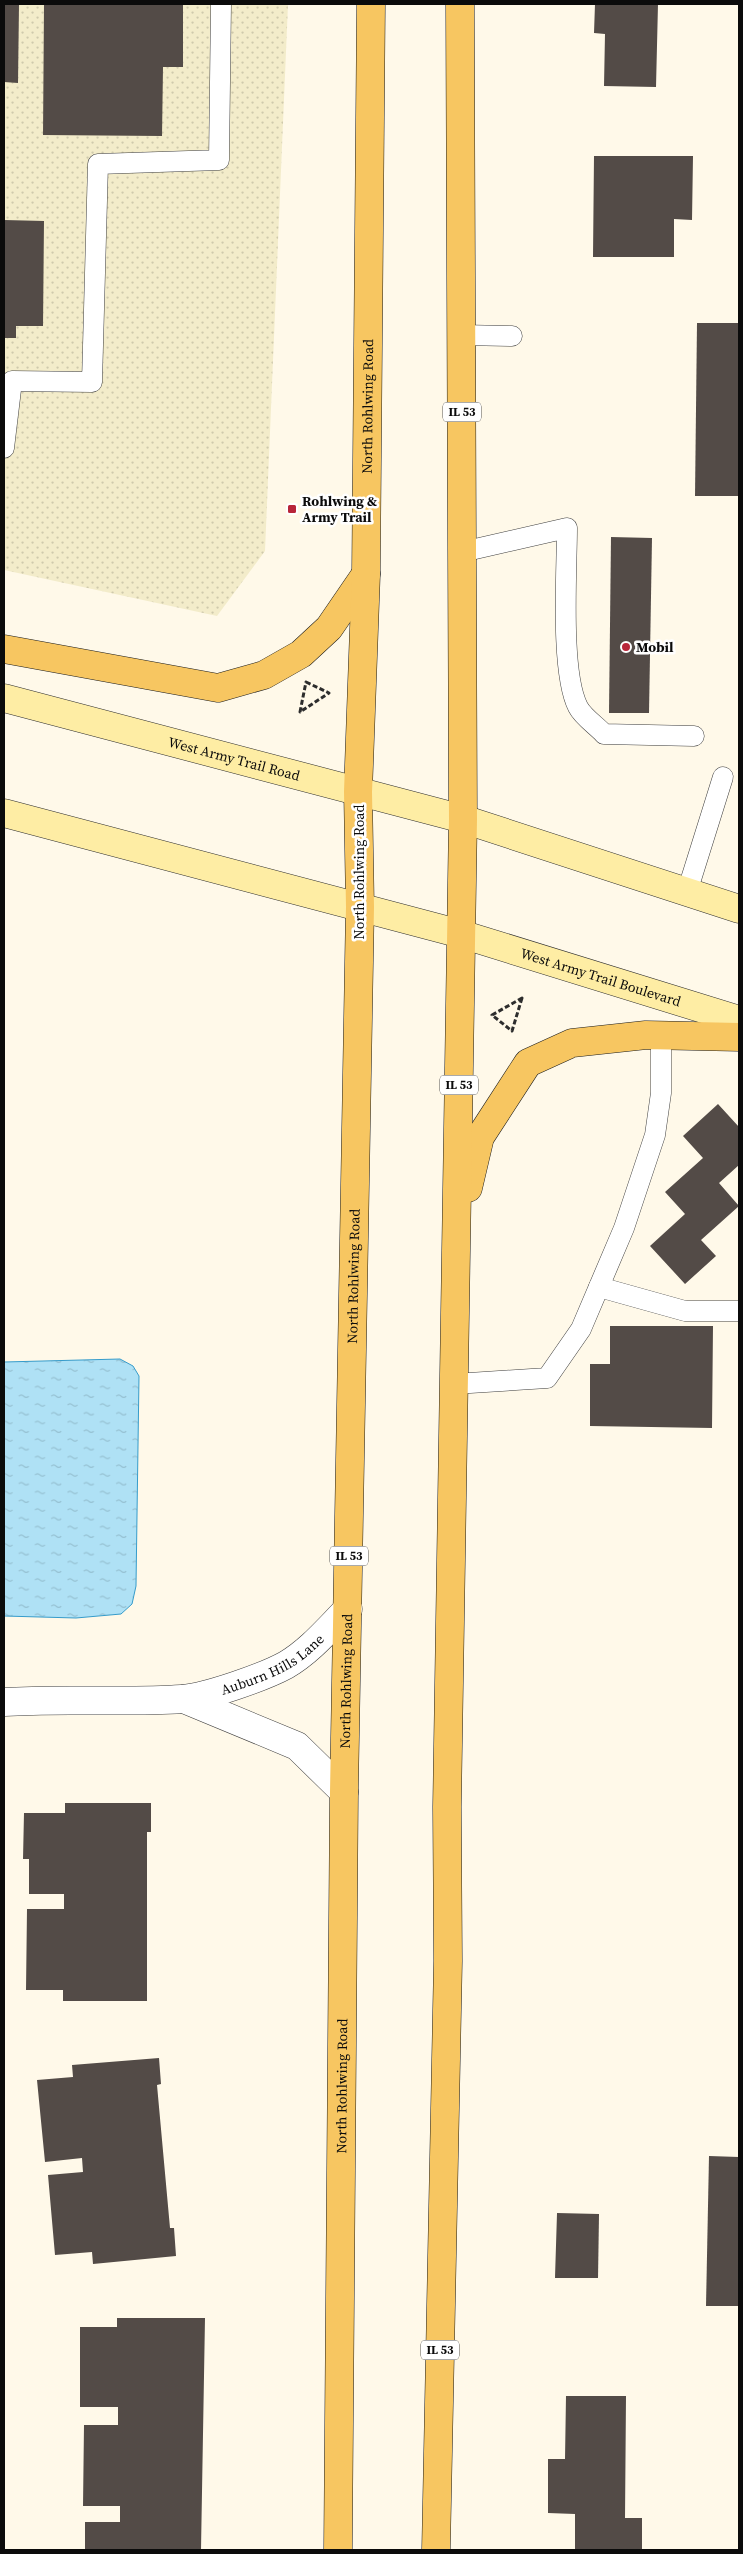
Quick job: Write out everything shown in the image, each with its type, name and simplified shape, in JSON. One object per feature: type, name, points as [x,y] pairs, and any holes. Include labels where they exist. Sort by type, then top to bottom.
[{"type":"main road","name":"North Rohlwing Road","points":[[338,2550],[344,1792],[360,907],[358,792],[366,574],[371,4]]},
{"type":"main road","name":"IL 53","points":[[436,2550],[448,1971],[447,1807],[463,819],[460,4]]},
{"type":"main road","points":[[4,649],[218,688],[264,675],[301,654],[329,628],[366,574]]},
{"type":"main road","name":"West Army Trail Road","points":[[4,698],[463,819]]},
{"type":"main road","points":[[4,813],[461,934]]},
{"type":"main road","points":[[463,819],[739,909]]},
{"type":"main road","name":"West Army Trail Boulevard","points":[[461,934],[739,1020]]},
{"type":"main road","points":[[456,1235],[480,1137],[528,1063],[572,1043],[661,1035],[739,1037]]},
{"type":"street","name":"Auburn Hills Lane","points":[[4,1702],[184,1699],[239,1684],[287,1664],[314,1643],[348,1609]]},
{"type":"street","name":"Auburn Hills Lane","points":[[184,1699],[297,1746],[344,1792]]},
{"type":"lane","points":[[4,448],[12,381],[92,382],[98,164],[220,160],[221,4]]},
{"type":"lane","points":[[461,335],[512,336]]},
{"type":"lane","points":[[462,552],[567,528],[569,663],[578,707],[604,734],[694,736]]},
{"type":"lane","points":[[687,892],[723,777]]},
{"type":"lane","points":[[454,1384],[547,1378],[581,1329],[624,1228],[655,1135],[661,1093],[661,1035]]},
{"type":"lane","points":[[599,1287],[685,1311],[739,1311]]},
{"type":"path","points":[[306,682],[329,693],[300,712],[302,704],[306,682]]},
{"type":"path","points":[[522,998],[512,1031],[492,1015],[507,1006],[522,998]]},
{"type":"shaded area","points":[[4,4],[288,4],[265,551],[217,616],[4,570]]},
{"type":"water","points":[[120,1359],[133,1366],[139,1376],[136,1586],[132,1604],[121,1614],[76,1618],[4,1616],[4,1362]]},
{"type":"building","points":[[4,4],[19,4],[18,83],[4,82]]},
{"type":"building","points":[[44,4],[183,4],[183,67],[163,67],[162,136],[43,135]]},
{"type":"building","points":[[595,4],[658,4],[656,87],[604,86],[605,34],[594,33]]},
{"type":"building","points":[[594,156],[693,156],[692,220],[674,219],[674,257],[593,257]]},
{"type":"building","points":[[4,220],[44,221],[43,326],[16,326],[16,338],[4,338]]},
{"type":"building","points":[[697,323],[739,323],[739,496],[695,496]]},
{"type":"building","points":[[611,537],[652,538],[649,713],[609,713]]},
{"type":"building","points":[[718,1104],[739,1127],[739,1165],[719,1183],[739,1206],[701,1240],[716,1256],[685,1284],[650,1246],[685,1214],[665,1192],[703,1158],[683,1136]]},
{"type":"building","points":[[610,1326],[713,1326],[712,1428],[590,1426],[590,1364],[610,1364]]},
{"type":"building","points":[[65,1803],[151,1803],[151,1832],[147,1832],[147,2001],[63,2001],[63,1990],[26,1990],[27,1909],[64,1909],[64,1894],[29,1894],[29,1859],[23,1859],[24,1813],[65,1813]]},
{"type":"building","points":[[159,2058],[161,2084],[157,2085],[170,2228],[174,2228],[176,2256],[93,2264],[92,2252],[55,2255],[48,2175],[83,2172],[82,2158],[45,2162],[37,2080],[73,2077],[72,2065]]},
{"type":"building","points":[[709,2156],[739,2157],[739,2306],[706,2306]]},
{"type":"building","points":[[557,2213],[599,2214],[598,2278],[555,2278]]},
{"type":"building","points":[[117,2318],[205,2318],[201,2550],[85,2550],[85,2522],[120,2522],[120,2506],[83,2506],[84,2425],[118,2425],[118,2407],[80,2407],[80,2327],[117,2327]]},
{"type":"building","points":[[566,2396],[626,2396],[625,2518],[642,2518],[642,2550],[575,2550],[575,2514],[548,2513],[548,2459],[565,2459]]},
{"type":"place","name":"Rohlwing & Army Trail","points":[[292,509]]},
{"type":"place","name":"Mobil","points":[[626,647]]}]
